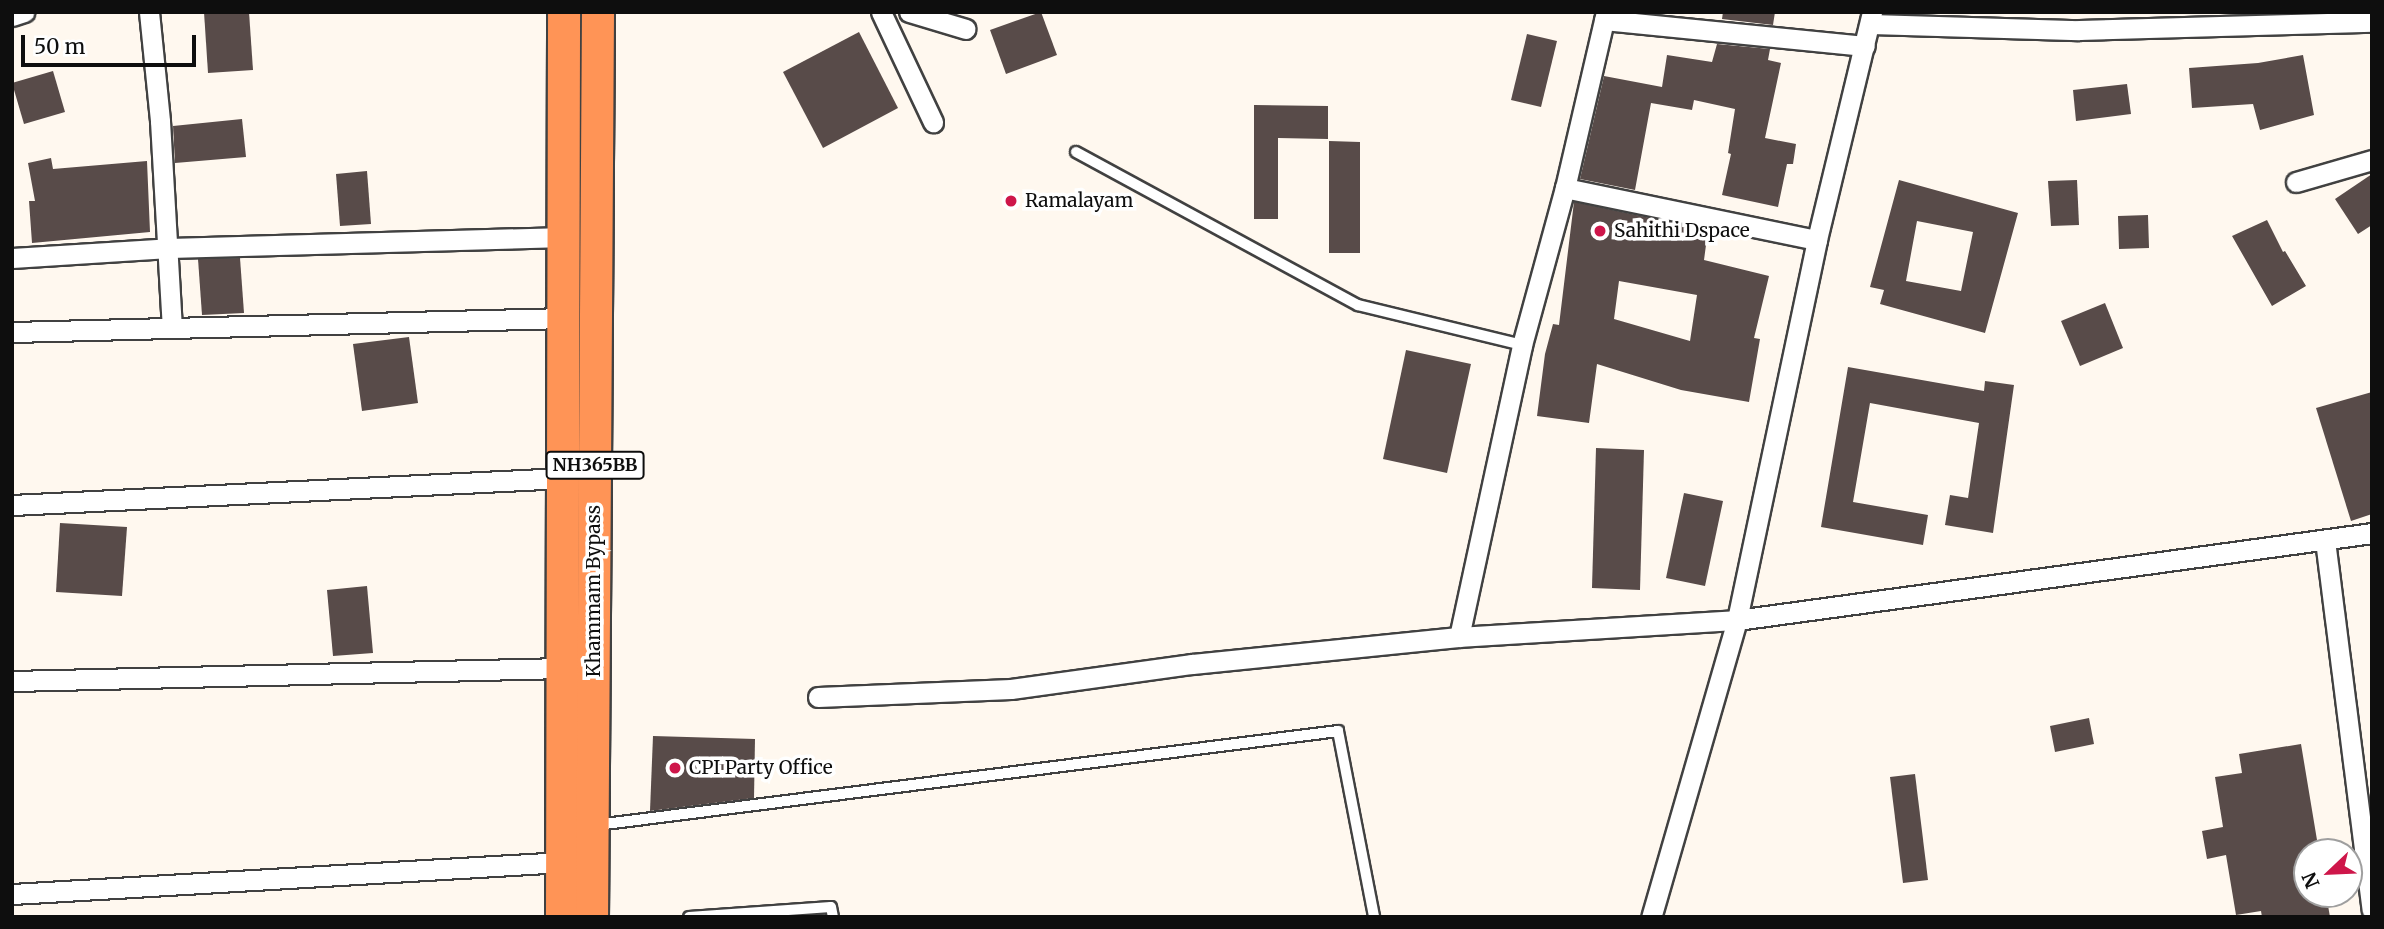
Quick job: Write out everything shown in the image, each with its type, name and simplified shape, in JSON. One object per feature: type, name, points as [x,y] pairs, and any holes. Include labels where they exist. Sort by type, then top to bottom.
[{"type":"highway","name":"Khammam Bypass","points":[[564,12],[565,478],[573,680],[593,826],[592,917]]},
{"type":"highway","name":"Khammam Bypass","points":[[562,917],[598,12]]},
{"type":"street","points":[[12,16],[24,12]]},
{"type":"street","points":[[149,12],[169,248],[172,327]]},
{"type":"street","points":[[881,12],[933,122]]},
{"type":"street","points":[[909,12],[966,29]]},
{"type":"street","points":[[1459,637],[1522,345],[1565,188],[1605,16],[1865,46]]},
{"type":"street","points":[[1651,917],[1737,620],[1817,240],[1871,18],[2080,30],[2372,22]]},
{"type":"street","points":[[2296,182],[2372,160]]},
{"type":"street","points":[[1565,188],[1817,240]]},
{"type":"street","points":[[12,258],[169,248],[566,237]]},
{"type":"street","points":[[12,332],[566,318]]},
{"type":"street","points":[[12,505],[565,478]]},
{"type":"street","points":[[818,698],[1010,689],[1192,664],[1459,637],[1737,620],[2372,533]]},
{"type":"street","points":[[2325,540],[2372,910]]},
{"type":"street","points":[[12,681],[573,680]]},
{"type":"street","points":[[12,894],[563,862]]},
{"type":"lane","points":[[1076,152],[1358,305],[1522,345]]},
{"type":"lane","points":[[593,826],[1338,731],[1374,917]]},
{"type":"lane","points":[[689,917],[831,906],[833,917]]},
{"type":"building","points":[[204,12],[249,12],[253,70],[208,73]]},
{"type":"building","points":[[1041,12],[1057,55],[1006,74],[990,30]]},
{"type":"building","points":[[1723,12],[1775,12],[1773,25],[1722,19]]},
{"type":"building","points":[[859,32],[898,108],[823,148],[783,72]]},
{"type":"building","points":[[1527,34],[1557,41],[1541,107],[1511,100]]},
{"type":"building","points":[[1717,44],[1770,49],[1768,60],[1781,63],[1765,138],[1796,144],[1793,164],[1787,164],[1778,207],[1722,195],[1731,154],[1728,153],[1735,109],[1694,100],[1692,110],[1651,103],[1635,190],[1580,179],[1604,76],[1662,87],[1667,55],[1712,62]]},
{"type":"building","points":[[2303,55],[2314,115],[2260,130],[2253,104],[2192,108],[2189,68],[2258,63]]},
{"type":"building","points":[[53,71],[65,112],[24,124],[12,83]]},
{"type":"building","points":[[2127,84],[2131,114],[2076,121],[2073,90]]},
{"type":"building","points":[[1254,105],[1328,106],[1328,139],[1278,138],[1278,219],[1254,219]]},
{"type":"building","points":[[242,119],[246,157],[175,163],[173,126]]},
{"type":"building","points":[[1329,141],[1360,142],[1360,253],[1329,253]]},
{"type":"building","points":[[51,158],[53,169],[147,161],[150,232],[32,243],[29,201],[35,201],[28,163]]},
{"type":"building","points":[[367,171],[371,224],[340,226],[336,174]]},
{"type":"building","points":[[2372,174],[2372,225],[2358,234],[2335,199]]},
{"type":"building","points":[[1899,180],[2018,213],[1985,333],[1880,304],[1884,290],[1870,287]],"holes":[[[1917,221],[1973,232],[1961,291],[1906,281]]]},
{"type":"building","points":[[2077,180],[2079,225],[2051,226],[2048,181]]},
{"type":"building","points":[[1574,202],[1708,230],[1704,260],[1769,276],[1754,338],[1760,339],[1749,402],[1681,390],[1597,364],[1589,423],[1537,416],[1545,354],[1553,324],[1559,325]],"holes":[[[1619,281],[1697,295],[1690,341],[1614,319]]]},
{"type":"building","points":[[2148,215],[2149,248],[2119,249],[2118,216]]},
{"type":"building","points":[[2267,220],[2283,252],[2285,251],[2306,286],[2272,306],[2232,236]]},
{"type":"building","points":[[240,258],[244,313],[202,315],[198,259]]},
{"type":"building","points":[[2105,303],[2123,348],[2080,366],[2061,321]]},
{"type":"building","points":[[409,337],[418,403],[362,411],[353,344]]},
{"type":"building","points":[[1406,350],[1471,364],[1447,473],[1383,459]]},
{"type":"building","points":[[1848,367],[1984,391],[1985,381],[2014,385],[1993,533],[1945,525],[1950,495],[1968,498],[1979,423],[1870,403],[1853,502],[1928,515],[1923,545],[1821,527]]},
{"type":"building","points":[[2372,392],[2372,514],[2351,521],[2316,408]]},
{"type":"building","points":[[1596,448],[1644,450],[1640,590],[1592,588]]},
{"type":"building","points":[[1684,493],[1723,501],[1705,586],[1666,578]]},
{"type":"building","points":[[60,523],[127,527],[122,596],[56,592]]},
{"type":"building","points":[[367,586],[373,653],[333,656],[327,590]]},
{"type":"building","points":[[2089,718],[2094,744],[2055,752],[2050,726]]},
{"type":"building","points":[[653,736],[755,739],[754,798],[650,811]]},
{"type":"building","points":[[2301,744],[2317,838],[2293,838],[2293,908],[2328,908],[2330,917],[2262,917],[2261,911],[2236,915],[2226,855],[2207,859],[2202,831],[2223,827],[2215,777],[2242,773],[2239,754]]},
{"type":"building","points":[[1915,774],[1928,880],[1903,883],[1890,777]]},
{"type":"place","name":"Ramalayam","points":[[1011,201]]},
{"type":"place","name":"Sahithi Dspace","points":[[1600,231]]},
{"type":"place","name":"CPI Party Office","points":[[675,768]]}]
